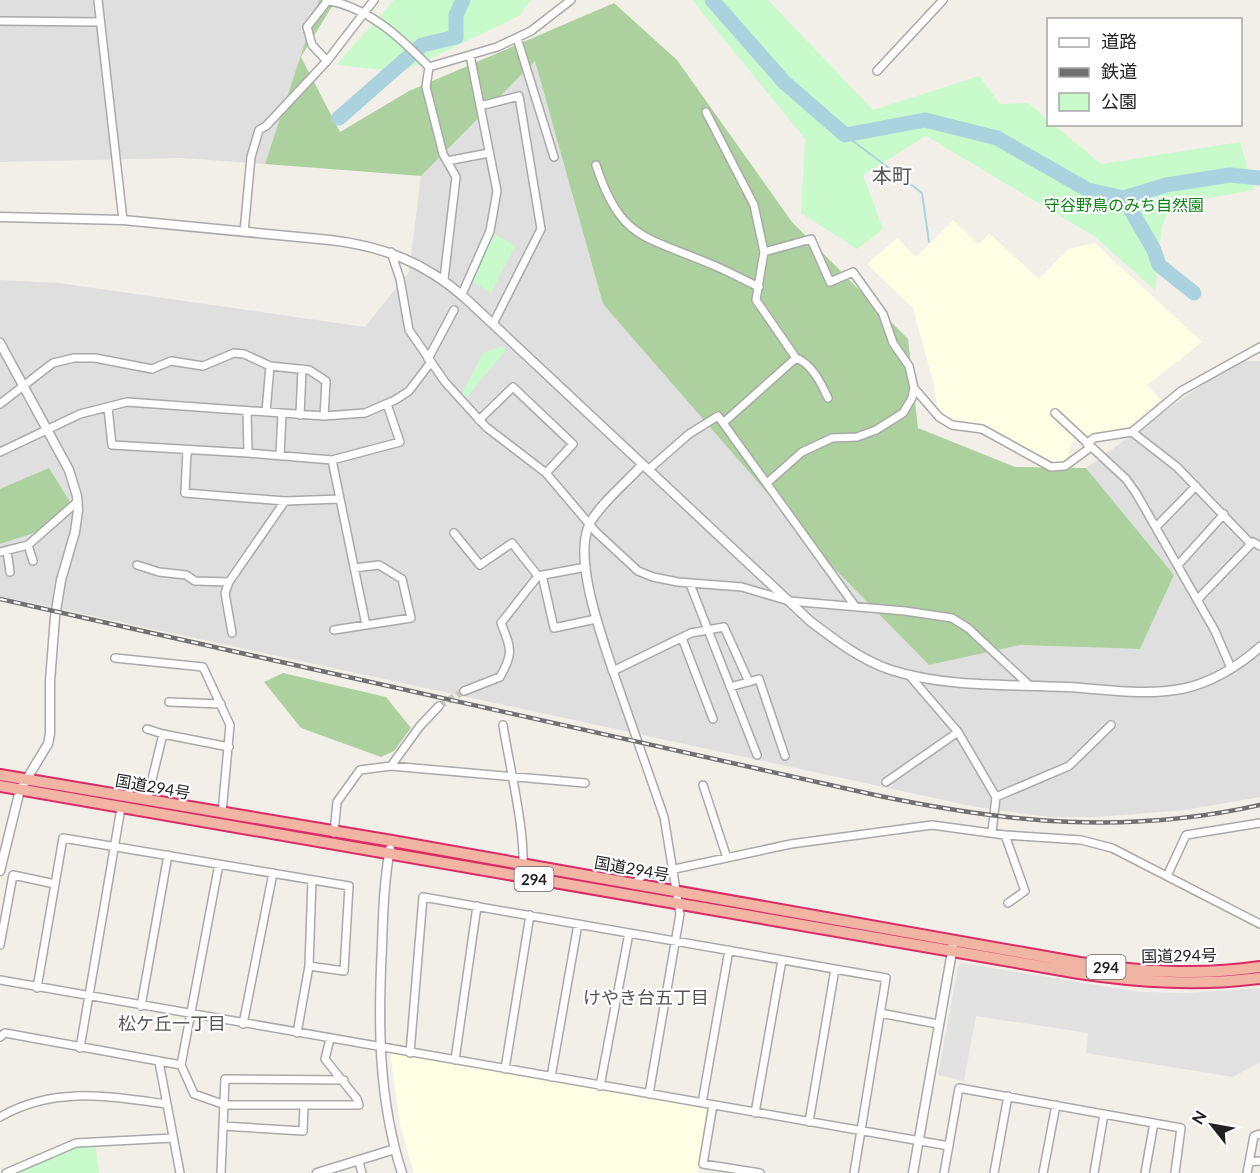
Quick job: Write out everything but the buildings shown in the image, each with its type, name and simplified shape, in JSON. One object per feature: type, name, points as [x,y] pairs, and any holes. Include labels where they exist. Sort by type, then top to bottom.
[{"type":"highway","name":"国道294号","points":[[0,775],[1138,971],[1180,972],[1260,967]]},
{"type":"highway","name":"国道294号","points":[[0,786],[952,952],[1137,981],[1180,983],[1260,978]]},
{"type":"street","points":[[98,0],[123,220]]},
{"type":"street","points":[[327,61],[312,45],[307,27],[327,0],[347,4],[402,38],[429,67]]},
{"type":"street","points":[[244,232],[251,157],[259,130],[266,126],[327,61],[374,0]]},
{"type":"street","points":[[429,67],[497,47],[517,38],[531,31],[571,0]]},
{"type":"street","points":[[877,71],[943,0]]},
{"type":"street","points":[[0,21],[100,22]]},
{"type":"street","points":[[517,38],[554,157]]},
{"type":"street","points":[[462,294],[490,231],[497,191],[470,55]]},
{"type":"street","points":[[429,67],[426,87],[447,161],[456,177],[444,279]]},
{"type":"street","points":[[480,105],[519,96],[541,230],[493,324]]},
{"type":"street","points":[[706,112],[754,205],[764,252],[756,300],[796,358],[803,361],[821,384],[828,398]]},
{"type":"street","points":[[447,161],[489,153]]},
{"type":"street","points":[[596,165],[613,207],[634,232],[658,245],[708,263],[759,287]]},
{"type":"street","points":[[0,217],[123,220],[359,243],[391,252],[444,279],[789,601],[850,650],[890,669],[955,682],[1141,691],[1179,690],[1231,668],[1260,647]]},
{"type":"street","points":[[764,252],[811,238],[830,282],[853,272],[883,314],[893,344],[909,366],[914,388],[912,398],[903,413],[857,437],[832,438],[802,452],[767,483]]},
{"type":"street","points":[[391,252],[400,279],[409,330],[430,360],[479,420],[546,474],[589,524],[638,571],[653,578],[690,584],[742,587],[789,601],[938,614],[952,618],[974,633],[1029,685]]},
{"type":"street","points":[[0,452],[80,414],[127,402],[300,415],[365,413],[409,391],[430,360],[454,310]]},
{"type":"street","points":[[0,343],[69,470],[77,502],[75,532],[61,580],[55,617],[48,744],[20,790],[0,871]]},
{"type":"street","points":[[914,388],[939,417],[952,425],[982,429],[1051,467],[1065,466],[1094,438],[1132,432],[1181,391],[1260,347]]},
{"type":"street","points":[[0,404],[22,384],[53,363],[74,358],[95,358],[152,369],[171,361],[203,366],[234,353],[244,354],[270,366],[302,369],[326,381],[324,416]]},
{"type":"street","points":[[723,423],[796,358]]},
{"type":"street","points":[[266,412],[270,366]]},
{"type":"street","points":[[300,415],[302,369]]},
{"type":"street","points":[[479,420],[513,387],[573,444],[546,474]]},
{"type":"street","points":[[108,408],[112,445],[332,460],[400,442],[387,404]]},
{"type":"street","points":[[247,411],[248,453]]},
{"type":"street","points":[[280,456],[282,413]]},
{"type":"street","points":[[1055,413],[1126,479],[1198,599],[1231,668]]},
{"type":"street","points":[[649,1094],[680,914],[671,871],[664,817],[596,619],[586,567],[586,540],[589,524],[645,468],[689,434],[718,416],[855,606]]},
{"type":"street","points":[[1132,432],[1177,467],[1251,544]]},
{"type":"street","points":[[187,451],[185,493],[285,501],[340,499]]},
{"type":"street","points":[[332,460],[366,625]]},
{"type":"street","points":[[1156,527],[1196,486]]},
{"type":"street","points":[[232,633],[225,593],[229,582],[285,501]]},
{"type":"street","points":[[10,572],[4,552],[28,545],[77,502]]},
{"type":"street","points":[[1178,565],[1224,514]]},
{"type":"street","points":[[454,532],[480,566],[512,543],[540,576],[554,628],[596,619]]},
{"type":"street","points":[[1198,599],[1253,542],[1260,546]]},
{"type":"street","points":[[28,545],[33,561]]},
{"type":"street","points":[[137,565],[159,572],[186,575],[195,581],[229,582]]},
{"type":"street","points":[[334,630],[411,618],[402,579],[379,565],[354,568]]},
{"type":"street","points":[[464,691],[500,677],[510,659],[510,647],[501,623],[540,576],[586,567]]},
{"type":"street","points":[[690,584],[757,755]]},
{"type":"street","points":[[613,671],[682,638],[724,627],[749,682]]},
{"type":"street","points":[[682,638],[713,719]]},
{"type":"street","points":[[115,658],[203,667],[230,725],[222,813]]},
{"type":"street","points":[[908,674],[958,732],[996,797],[992,832]]},
{"type":"street","points":[[730,687],[759,680],[785,756]]},
{"type":"street","points":[[170,702],[221,704]]},
{"type":"street","points":[[391,766],[420,726],[439,706]]},
{"type":"street","points":[[503,725],[524,865],[522,877]]},
{"type":"street","points":[[996,797],[1069,766],[1111,725]]},
{"type":"street","points":[[147,729],[229,747]]},
{"type":"street","points":[[886,782],[958,732]]},
{"type":"street","points":[[147,800],[163,734]]},
{"type":"street","points":[[334,833],[337,802],[351,779],[360,770],[391,766],[585,783]]},
{"type":"street","points":[[703,785],[727,858]]},
{"type":"street","points":[[80,1047],[121,808]]},
{"type":"street","points":[[1167,876],[1186,835],[1260,823]]},
{"type":"street","points":[[634,884],[642,876],[792,844],[932,825],[1005,835],[1081,840],[1112,848],[1260,924]]},
{"type":"street","points":[[1005,835],[1026,891],[1008,903]]},
{"type":"street","points":[[37,988],[63,838],[349,886],[344,971],[309,966]]},
{"type":"street","points":[[392,841],[389,854],[379,990],[380,1047],[395,1149],[402,1173]]},
{"type":"street","points":[[141,1006],[168,855]]},
{"type":"street","points":[[219,864],[180,1065],[194,1094],[224,1104],[359,1106],[344,1080],[326,1059],[330,1039]]},
{"type":"street","points":[[243,1024],[273,873]]},
{"type":"street","points":[[0,945],[13,875],[55,884]]},
{"type":"street","points":[[297,1033],[309,966],[312,880]]},
{"type":"street","points":[[410,1053],[423,897],[886,978],[854,1173]]},
{"type":"street","points":[[455,1060],[477,906]]},
{"type":"street","points":[[505,1069],[530,915]]},
{"type":"street","points":[[551,1077],[578,924]]},
{"type":"street","points":[[600,1086],[629,933]]},
{"type":"street","points":[[913,1173],[954,940]]},
{"type":"street","points":[[702,1104],[729,950]]},
{"type":"street","points":[[755,1113],[782,960]]},
{"type":"street","points":[[809,1122],[835,969]]},
{"type":"street","points":[[0,980],[949,1146]]},
{"type":"street","points":[[880,1013],[938,1024]]},
{"type":"street","points":[[0,1037],[4,1033],[180,1065]]},
{"type":"street","points":[[159,1062],[180,1173]]},
{"type":"street","points":[[221,1173],[225,1079],[344,1080]]},
{"type":"street","points":[[944,1173],[959,1088],[1181,1128],[1175,1173]]},
{"type":"street","points":[[0,1117],[23,1104],[93,1094],[166,1104]]},
{"type":"street","points":[[994,1173],[1008,1096]]},
{"type":"street","points":[[713,1105],[703,1164],[760,1173]]},
{"type":"street","points":[[1043,1173],[1056,1105]]},
{"type":"street","points":[[223,1125],[303,1131],[304,1106]]},
{"type":"street","points":[[1094,1173],[1104,1114]]},
{"type":"street","points":[[1145,1173],[1154,1123]]},
{"type":"street","points":[[1247,1173],[1254,1136],[1260,1134]]},
{"type":"street","points":[[6,1173],[76,1143],[173,1138]]},
{"type":"street","points":[[317,1173],[395,1149]]},
{"type":"street","points":[[1249,1162],[1260,1161]]},
{"type":"street","points":[[358,1162],[362,1173]]},
{"type":"shaded area","points":[[0,0],[319,0],[265,164],[181,158],[0,162]]},
{"type":"shaded area","points":[[535,61],[603,304],[929,665],[1020,645],[1140,649],[1174,575],[1086,468],[1235,361],[1260,361],[1260,797],[1185,810],[1097,817],[1049,817],[976,807],[0,596],[0,280],[59,283],[365,327],[409,272],[421,176]]},
{"type":"shaded area","points":[[953,220],[978,244],[990,234],[1039,279],[1068,249],[1095,243],[1202,342],[1147,385],[1161,400],[1125,429],[1088,434],[1072,442],[1065,466],[1051,467],[982,429],[952,425],[939,417],[934,385],[913,308],[867,264],[897,238],[916,257]]},
{"type":"shaded area","points":[[962,963],[1139,992],[1186,993],[1260,988],[1260,1062],[1233,1077],[1086,1053],[1088,1033],[976,1016],[964,1081],[938,1075],[958,967]]},
{"type":"shaded area","points":[[390,1053],[707,1106],[697,1173],[414,1173],[401,1129]]},
{"type":"green space","points":[[319,0],[336,0],[301,57],[340,132],[409,91],[614,3],[677,60],[792,222],[908,339],[918,428],[1015,467],[1086,468],[1174,575],[1140,649],[1020,645],[929,665],[822,556],[603,304],[535,61],[421,176],[265,164]]},
{"type":"green space","points":[[394,0],[531,0],[519,16],[402,72],[336,65]]},
{"type":"green space","name":"守谷野鳥のみち自然園","points":[[692,0],[768,0],[873,110],[979,76],[1000,104],[1028,103],[1047,119],[1047,126],[1055,126],[1101,164],[1240,142],[1254,190],[1171,205],[1162,226],[1155,290],[1094,236],[926,136],[863,175],[883,229],[857,249],[801,213],[805,139]]},
{"type":"green space","points":[[490,231],[515,246],[491,293],[468,279]]},
{"type":"green space","points":[[502,346],[506,350],[465,399],[462,394],[483,353]]},
{"type":"green space","points":[[49,468],[70,502],[37,532],[0,544],[0,489]]},
{"type":"green space","points":[[283,673],[386,697],[411,728],[394,751],[381,757],[301,728],[264,682]]},
{"type":"green space","points":[[95,1142],[99,1173],[7,1173],[76,1143]]},
{"type":"waterway","points":[[339,118],[422,45],[456,37],[456,15],[463,0]]},
{"type":"waterway","points":[[712,0],[784,82],[845,135],[925,120],[997,138],[1088,190],[1124,198],[1166,185],[1230,175],[1260,178]]},
{"type":"waterway","points":[[845,135],[922,193],[929,242]]},
{"type":"waterway","points":[[1124,198],[1154,250],[1159,265],[1194,293]]},
{"type":"tunnel","points":[[439,706],[464,691]]},
{"type":"railway","points":[[0,599],[875,795],[972,813],[1067,822],[1115,822],[1162,820],[1260,805]]},
{"type":"district","name":"本町","points":[[892,175]]},
{"type":"district","name":"けやき台五丁目","points":[[646,997]]},
{"type":"district","name":"松ケ丘一丁目","points":[[172,1023]]}]
